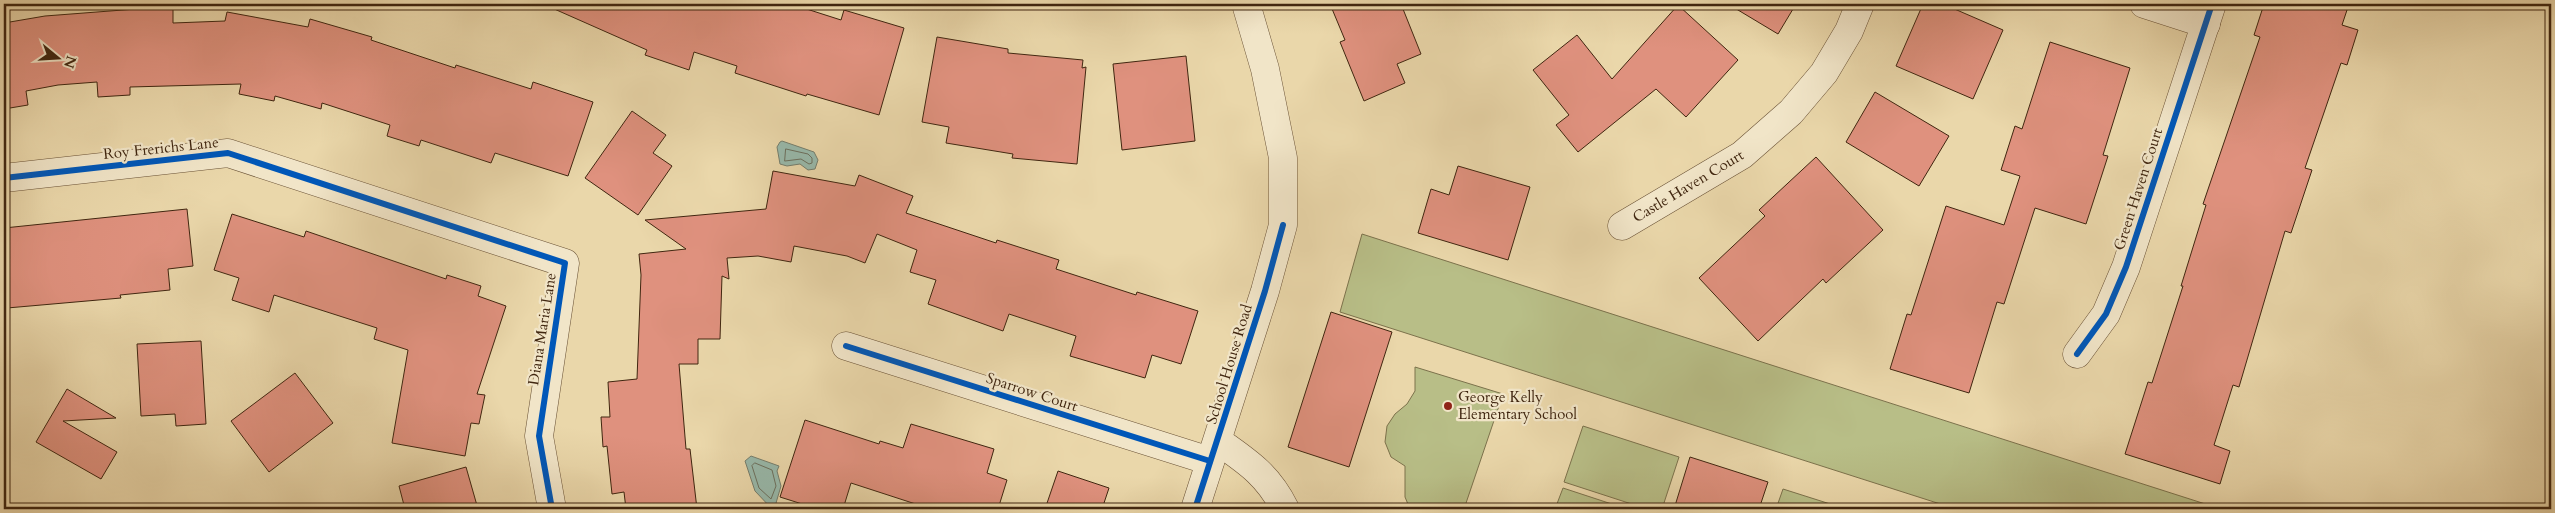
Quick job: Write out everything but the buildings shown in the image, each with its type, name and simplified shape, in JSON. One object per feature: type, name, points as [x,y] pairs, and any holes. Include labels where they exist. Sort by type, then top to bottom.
[{"type":"street","name":"School House Road","points":[[1195,509],[1265,291],[1283,224],[1283,158],[1265,69],[1246,4]]},
{"type":"street","name":"Castle Haven Court","points":[[1622,226],[1742,155],[1791,112],[1824,73],[1849,31],[1860,4]]},
{"type":"street","points":[[2144,4],[2209,14]]},
{"type":"street","name":"Green Haven Court","points":[[2077,354],[2106,314],[2126,268],[2209,14]]},
{"type":"street","name":"Roy Frerichs Lane","points":[[4,178],[228,152],[430,219]]},
{"type":"street","name":"Diana Maria Lane","points":[[430,219],[565,263],[539,436],[552,509]]},
{"type":"street","name":"Sparrow Court","points":[[846,346],[1214,451],[1258,470],[1275,489],[1285,509]]},
{"type":"green space","points":[[1362,234],[2221,509],[1956,509],[1340,312]]},
{"type":"green space","points":[[1415,367],[1503,394],[1464,509],[1410,509],[1405,497],[1405,466],[1391,457],[1385,442],[1387,426],[1395,414],[1407,404],[1415,391]]},
{"type":"green space","points":[[1583,426],[1679,457],[1662,509],[1647,509],[1564,482]]},
{"type":"green space","points":[[1563,488],[1627,509],[1555,509]]},
{"type":"green space","points":[[1783,489],[1846,509],[1776,509]]},
{"type":"water","points":[[782,141],[814,152],[818,160],[815,169],[808,170],[800,164],[787,166],[780,164],[777,147]]},
{"type":"water","points":[[751,456],[779,466],[777,471],[781,486],[776,503],[783,505],[781,509],[772,509],[755,491],[745,461]]},
{"type":"cycle path","points":[[2077,354],[2106,314],[2126,267],[2212,4]]},
{"type":"cycle path","points":[[4,178],[228,153],[565,263],[539,436],[552,509]]},
{"type":"cycle path","points":[[1195,509],[1265,291],[1283,225]]},
{"type":"cycle path","points":[[846,346],[1210,461]]},
{"type":"place","name":"George Kelly Elementary School","points":[[1448,406]]}]
